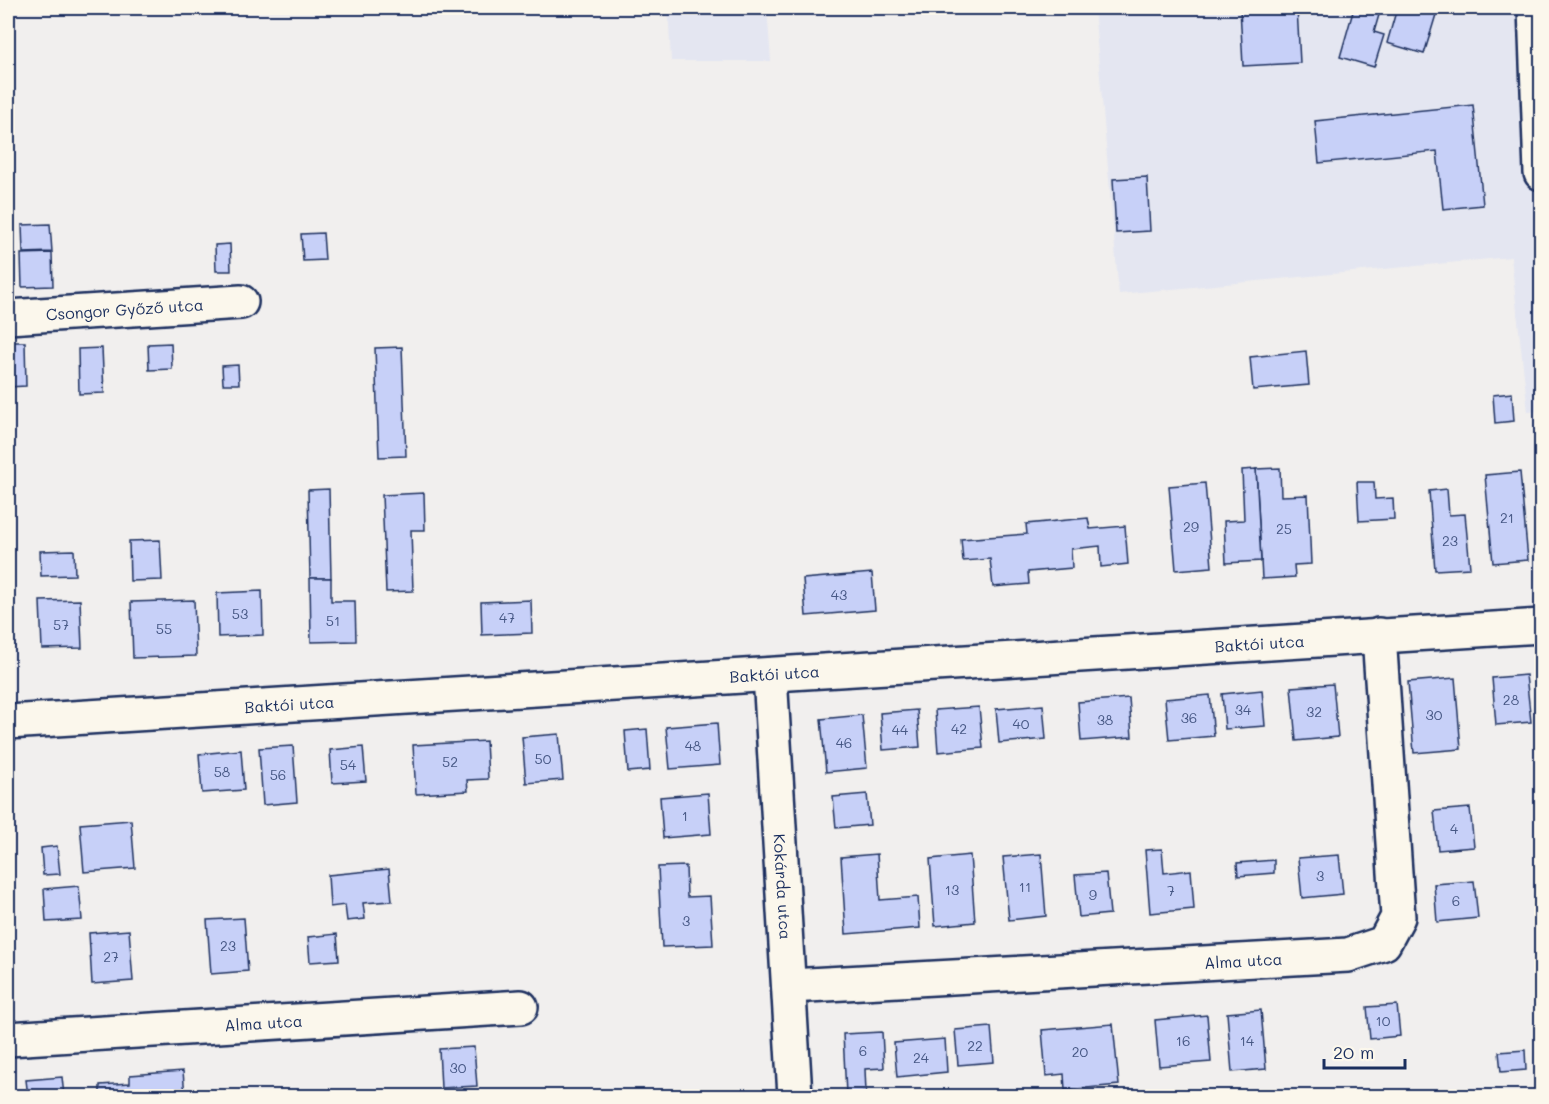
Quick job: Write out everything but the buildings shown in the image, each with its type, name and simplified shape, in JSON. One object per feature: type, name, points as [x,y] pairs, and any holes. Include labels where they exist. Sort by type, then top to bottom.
[{"type":"street","points":[[1535,8],[1541,173]]},
{"type":"street","name":"Csongor Győző utca","points":[[8,317],[241,302]]},
{"type":"street","name":"Baktói utca","points":[[8,722],[1542,626]]},
{"type":"street","name":"Alma utca","points":[[790,986],[1348,955],[1384,943],[1398,917],[1379,635]]},
{"type":"street","name":"Kokárda utca","points":[[770,675],[795,1096]]},
{"type":"street","name":"Alma utca","points":[[8,1039],[520,1007]]},
{"type":"shaded area","points":[[668,8],[767,8],[771,61],[671,61]]},
{"type":"shaded area","points":[[1094,8],[1541,8],[1541,411],[1528,412],[1511,257],[1119,294]]}]
